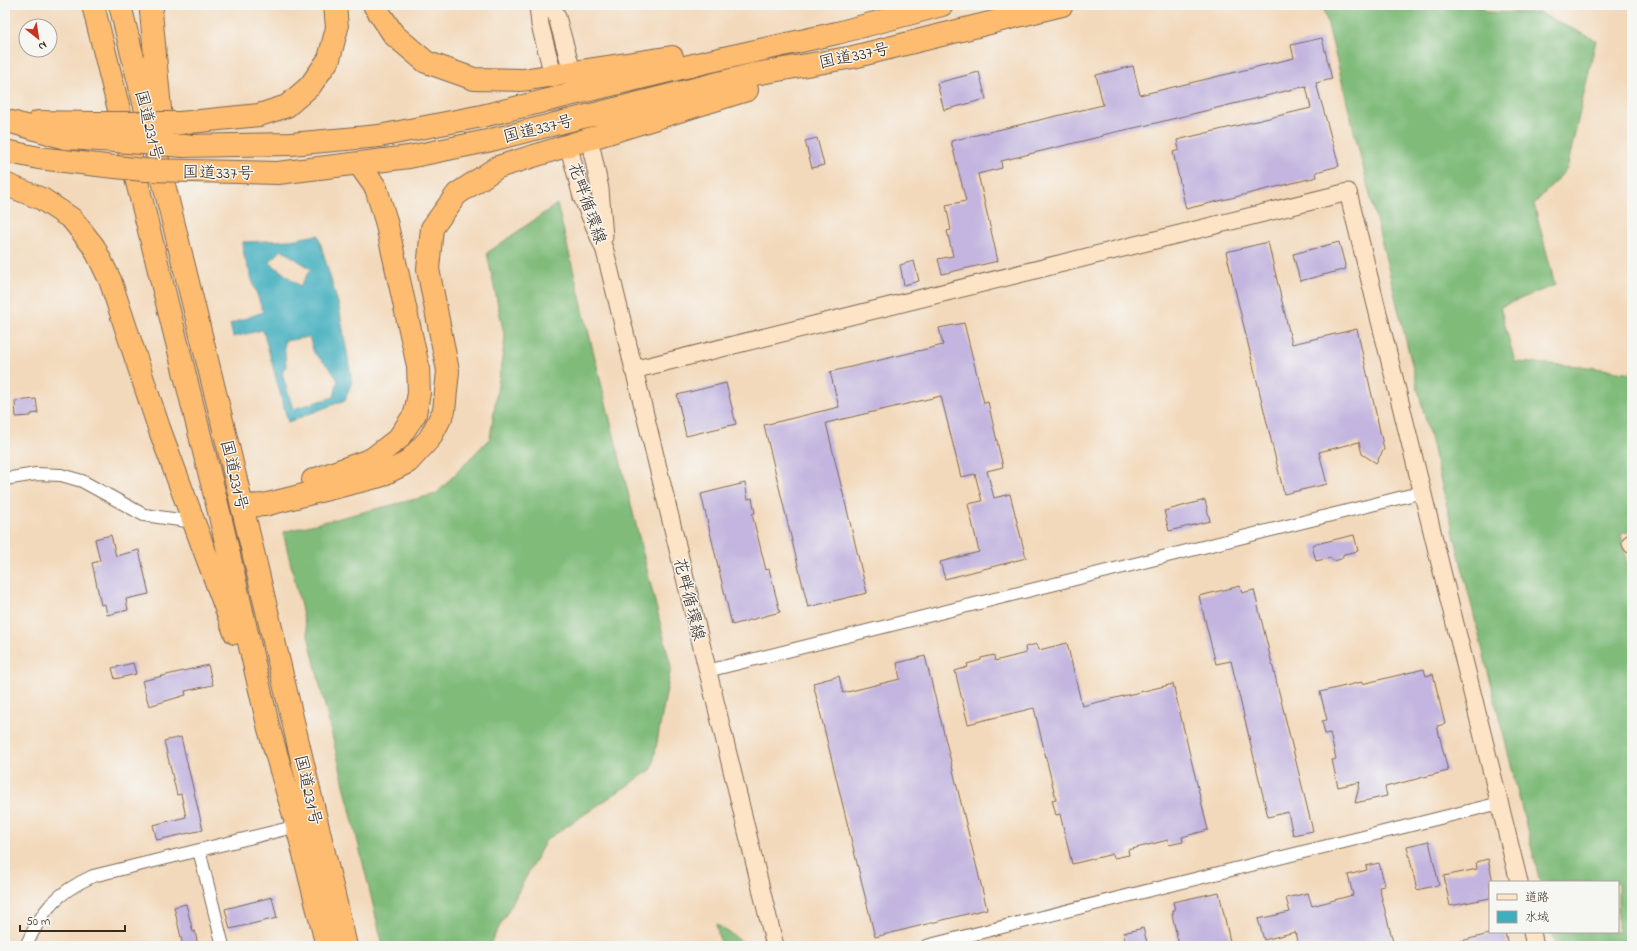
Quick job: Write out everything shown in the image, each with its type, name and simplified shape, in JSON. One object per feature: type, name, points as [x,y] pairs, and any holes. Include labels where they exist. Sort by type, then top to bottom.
[{"type":"highway","name":"国道231号","points":[[93,5],[220,516],[270,729]]},
{"type":"highway","name":"国道231号","points":[[120,5],[242,506],[307,823],[327,946]]},
{"type":"highway","points":[[153,5],[151,12],[155,64],[170,207]]},
{"type":"highway","points":[[6,121],[97,131],[259,114],[287,106],[310,86],[329,59],[337,28],[335,5]]},
{"type":"highway","points":[[374,5],[394,34],[426,62],[474,79],[522,80],[837,33]]},
{"type":"highway","name":"国道337号","points":[[97,131],[184,146],[291,144],[379,136],[482,116],[706,62],[837,33],[942,5]]},
{"type":"highway","name":"国道337号","points":[[5,151],[39,158],[144,170],[278,172],[359,164],[409,157],[487,141],[755,74],[853,57],[1062,5]]},
{"type":"highway","points":[[242,506],[264,505],[380,476],[408,462],[430,438],[444,411],[448,370],[428,269],[429,256],[432,228],[456,194],[498,167],[853,57]]},
{"type":"highway","points":[[194,522],[220,516],[242,506],[260,495],[316,479],[372,459],[398,439],[415,414],[419,393],[418,366],[404,298],[386,222],[376,188],[359,164]]},
{"type":"highway","name":"国道231号","points":[[5,184],[42,199],[72,219],[94,247],[110,280],[159,428],[270,729],[307,823],[346,946]]},
{"type":"street","points":[[538,5],[540,25],[551,67]]},
{"type":"street","points":[[552,5],[557,17],[570,64]]},
{"type":"street","name":"花畔循環線","points":[[592,151],[600,189],[605,251],[775,946]]},
{"type":"street","name":"花畔循環線","points":[[571,155],[582,196],[605,251]]},
{"type":"street","points":[[633,370],[1348,192],[1519,881]]},
{"type":"street","points":[[5,479],[36,474],[60,475],[82,481],[144,515],[194,522]]},
{"type":"street","points":[[707,671],[1423,492]]},
{"type":"street","points":[[926,946],[1500,803]]},
{"type":"street","points":[[26,946],[44,911],[58,896],[78,882],[92,876],[307,823]]},
{"type":"street","points":[[199,850],[222,946]]},
{"type":"street","points":[[1532,933],[1535,946]]},
{"type":"green space","points":[[1323,5],[1483,5],[1485,12],[1539,13],[1596,40],[1567,169],[1534,204],[1555,285],[1500,307],[1515,362],[1580,366],[1632,373],[1632,531],[1621,534],[1632,587],[1632,946],[1556,946],[1552,933],[1619,933],[1619,881],[1540,881]]},
{"type":"green space","points":[[557,204],[671,667],[652,769],[546,840],[489,946],[383,946],[283,532],[436,494],[490,438],[505,339],[487,253]]},
{"type":"green space","points":[[716,924],[747,945],[747,946],[721,946]]},
{"type":"water","points":[[318,235],[339,307],[352,381],[345,400],[288,422],[263,330],[233,337],[230,324],[263,312],[244,256],[243,242],[290,240]],"holes":[[[282,250],[311,269],[300,286],[269,262]],[[309,337],[314,353],[328,366],[338,380],[334,397],[293,409],[282,373],[286,366],[284,341]]]},
{"type":"building","points":[[1322,38],[1332,79],[1316,83],[1339,166],[1316,172],[1317,177],[1186,209],[1173,152],[1179,150],[1177,140],[1311,108],[1306,86],[1001,161],[1002,168],[978,174],[998,261],[942,274],[938,259],[953,256],[947,231],[951,230],[946,205],[966,201],[951,141],[1103,105],[1096,75],[1133,66],[1140,95],[1294,58],[1291,45]]},
{"type":"building","points":[[979,72],[986,99],[944,110],[937,83]]},
{"type":"building","points":[[817,138],[824,165],[812,168],[805,141]]},
{"type":"building","points":[[1268,242],[1292,344],[1357,329],[1384,449],[1376,463],[1362,454],[1359,442],[1319,452],[1327,484],[1284,494],[1226,252]]},
{"type":"building","points":[[1339,242],[1346,269],[1300,281],[1293,254]]},
{"type":"building","points":[[914,261],[919,281],[904,285],[900,265]]},
{"type":"building","points":[[964,323],[984,403],[988,402],[1003,467],[987,471],[994,498],[1010,494],[1026,558],[945,579],[940,562],[979,552],[968,504],[982,501],[975,474],[961,477],[941,396],[826,423],[867,593],[808,607],[764,425],[839,407],[830,372],[943,345],[939,328]]},
{"type":"building","points":[[726,383],[736,424],[686,436],[677,395]]},
{"type":"building","points":[[36,399],[38,413],[31,414],[31,416],[16,417],[15,401]]},
{"type":"building","points":[[745,483],[748,499],[752,498],[755,513],[752,514],[766,570],[769,569],[780,612],[732,625],[701,494]]},
{"type":"building","points":[[1205,500],[1210,521],[1169,531],[1164,511]]},
{"type":"building","points":[[111,535],[116,556],[139,550],[149,594],[126,599],[128,610],[107,615],[105,604],[101,605],[92,563],[100,561],[95,539]]},
{"type":"building","points":[[1354,535],[1358,551],[1344,554],[1341,559],[1334,561],[1330,558],[1316,561],[1312,545]]},
{"type":"building","points":[[1240,586],[1242,593],[1254,590],[1313,831],[1293,835],[1288,812],[1268,817],[1231,661],[1216,664],[1199,596]]},
{"type":"building","points":[[1067,643],[1082,706],[1173,684],[1208,830],[1182,837],[1183,842],[1169,845],[1168,840],[1128,850],[1129,855],[1114,858],[1113,854],[1072,864],[1060,814],[1056,815],[1052,800],[1056,799],[1034,708],[968,724],[955,671],[968,667],[967,664],[981,660],[981,658],[994,655],[995,661],[1026,653],[1025,647],[1037,644],[1039,650]]},
{"type":"building","points":[[925,656],[987,909],[875,937],[813,683],[839,676],[843,693],[900,679],[897,663]]},
{"type":"building","points":[[133,663],[136,674],[115,679],[112,668]]},
{"type":"building","points":[[208,665],[213,685],[185,691],[186,695],[149,706],[142,681]]},
{"type":"building","points":[[1424,669],[1426,676],[1433,674],[1445,724],[1437,726],[1448,771],[1385,787],[1387,796],[1355,803],[1360,782],[1338,787],[1332,760],[1336,759],[1330,733],[1325,734],[1322,721],[1327,720],[1320,692],[1362,682],[1362,684]]},
{"type":"building","points":[[181,737],[203,830],[157,840],[153,825],[186,817],[181,794],[177,795],[164,741]]},
{"type":"building","points":[[1429,841],[1439,885],[1417,890],[1407,846]]},
{"type":"building","points":[[1488,859],[1493,881],[1489,881],[1489,898],[1450,906],[1444,876],[1477,869],[1476,862]]},
{"type":"building","points":[[1379,863],[1385,886],[1379,887],[1394,946],[1298,946],[1295,932],[1264,940],[1258,919],[1290,912],[1286,898],[1308,893],[1312,906],[1353,895],[1348,875],[1367,870],[1366,866]]},
{"type":"building","points":[[1219,892],[1231,946],[1179,946],[1172,914],[1173,910],[1175,910],[1173,902]]},
{"type":"building","points":[[272,897],[277,918],[230,929],[225,909]]},
{"type":"building","points":[[186,904],[193,932],[195,931],[198,946],[183,946],[174,907]]},
{"type":"building","points":[[1143,928],[1148,946],[1127,946],[1123,933]]},
{"type":"building","points":[[1493,933],[1505,933],[1508,946],[1457,946],[1457,942]]},
{"type":"tunnel","points":[[555,85],[571,155]]}]
